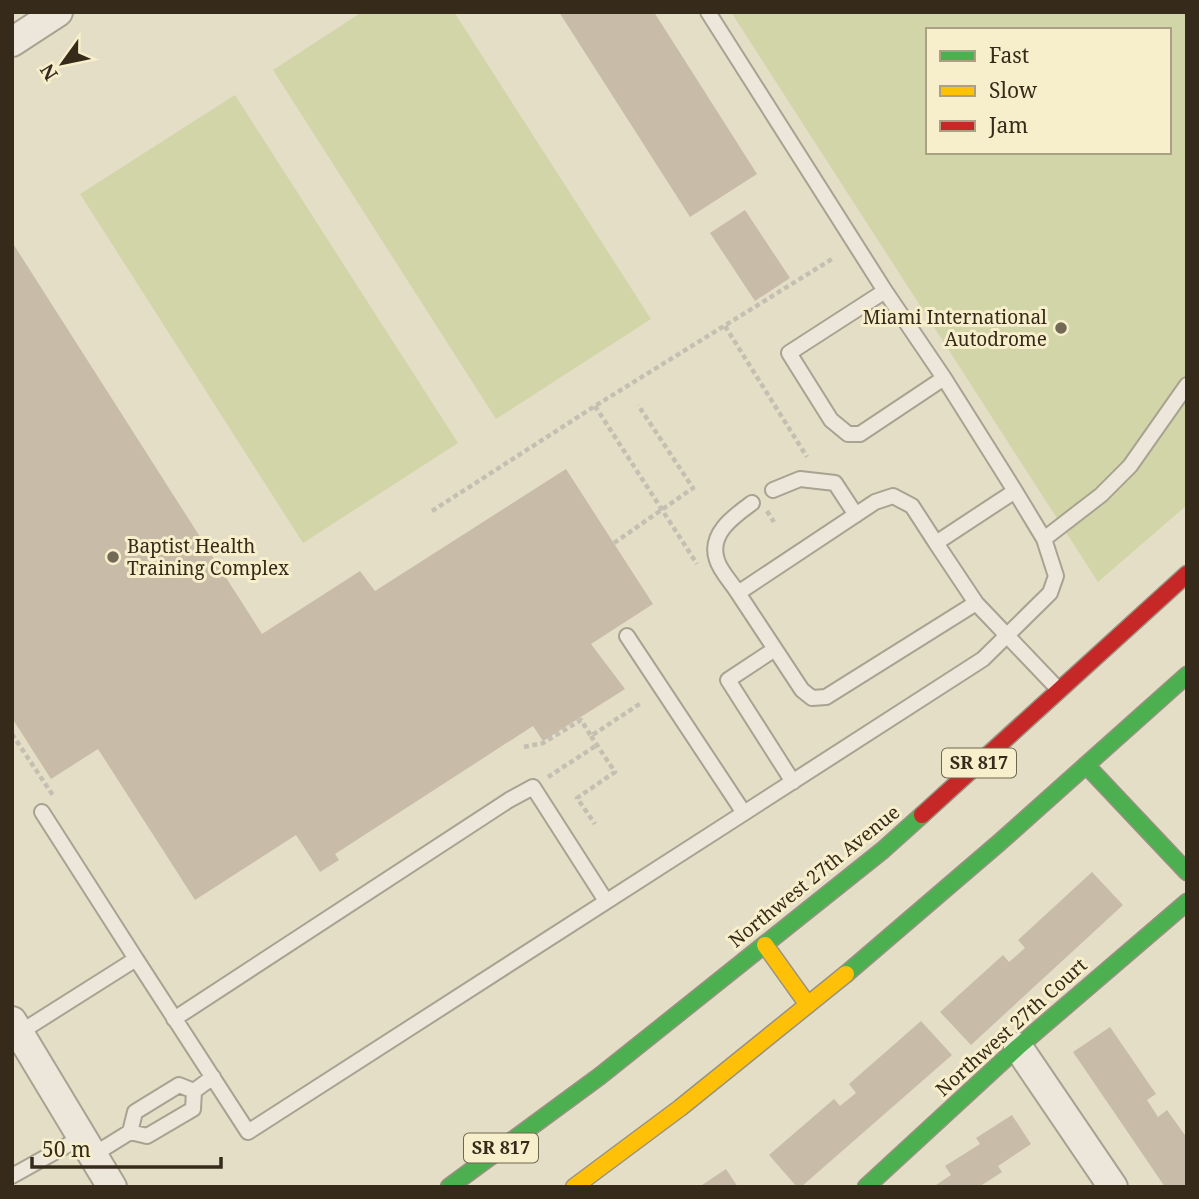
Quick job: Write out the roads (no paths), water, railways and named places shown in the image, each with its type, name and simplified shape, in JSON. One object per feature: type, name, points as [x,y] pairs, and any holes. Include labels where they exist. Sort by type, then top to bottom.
[{"type":"main road","name":"Northwest 27th Avenue","points":[[449,1187],[600,1076],[883,850],[1187,574]]},
{"type":"main road","points":[[574,1187],[680,1108],[808,1005],[956,881],[1187,675]]},
{"type":"main road","points":[[1087,765],[1187,873]]},
{"type":"main road","name":"Northwest 27th Court","points":[[866,1187],[1018,1047],[1187,902]]},
{"type":"main road","points":[[765,945],[808,1005]]},
{"type":"street","points":[[12,41],[58,12]]},
{"type":"street","points":[[16,1027],[112,1187]]},
{"type":"street","points":[[1018,1047],[1113,1187]]},
{"type":"lane","points":[[42,811],[248,1132],[983,659],[1050,593],[1056,576],[1044,539],[944,378],[885,291],[708,12]]},
{"type":"lane","points":[[885,291],[789,354],[831,420],[848,434],[860,435],[944,378]]},
{"type":"lane","points":[[1044,539],[1101,495],[1130,466],[1187,385]]},
{"type":"lane","points":[[773,490],[800,479],[835,483],[856,515]]},
{"type":"lane","points":[[936,543],[1015,491]]},
{"type":"lane","points":[[738,593],[876,502],[892,496],[912,506],[976,603],[1059,690]]},
{"type":"lane","points":[[752,503],[729,520],[716,541],[717,560],[802,690],[812,698],[826,697],[976,603]]},
{"type":"lane","points":[[626,636],[744,813]]},
{"type":"lane","points":[[775,649],[727,680],[793,782]]},
{"type":"lane","points":[[174,1019],[509,800],[533,787],[606,901]]},
{"type":"lane","points":[[16,1027],[136,959]]},
{"type":"lane","points":[[12,1176],[130,1132],[148,1136],[192,1108],[194,1091],[213,1077]]},
{"type":"lane","points":[[130,1132],[135,1112],[178,1085],[194,1091]]},
{"type":"place","name":"Miami International Autodrome","points":[[1061,328]]},
{"type":"place","name":"Baptist Health Training Complex","points":[[113,557]]}]
